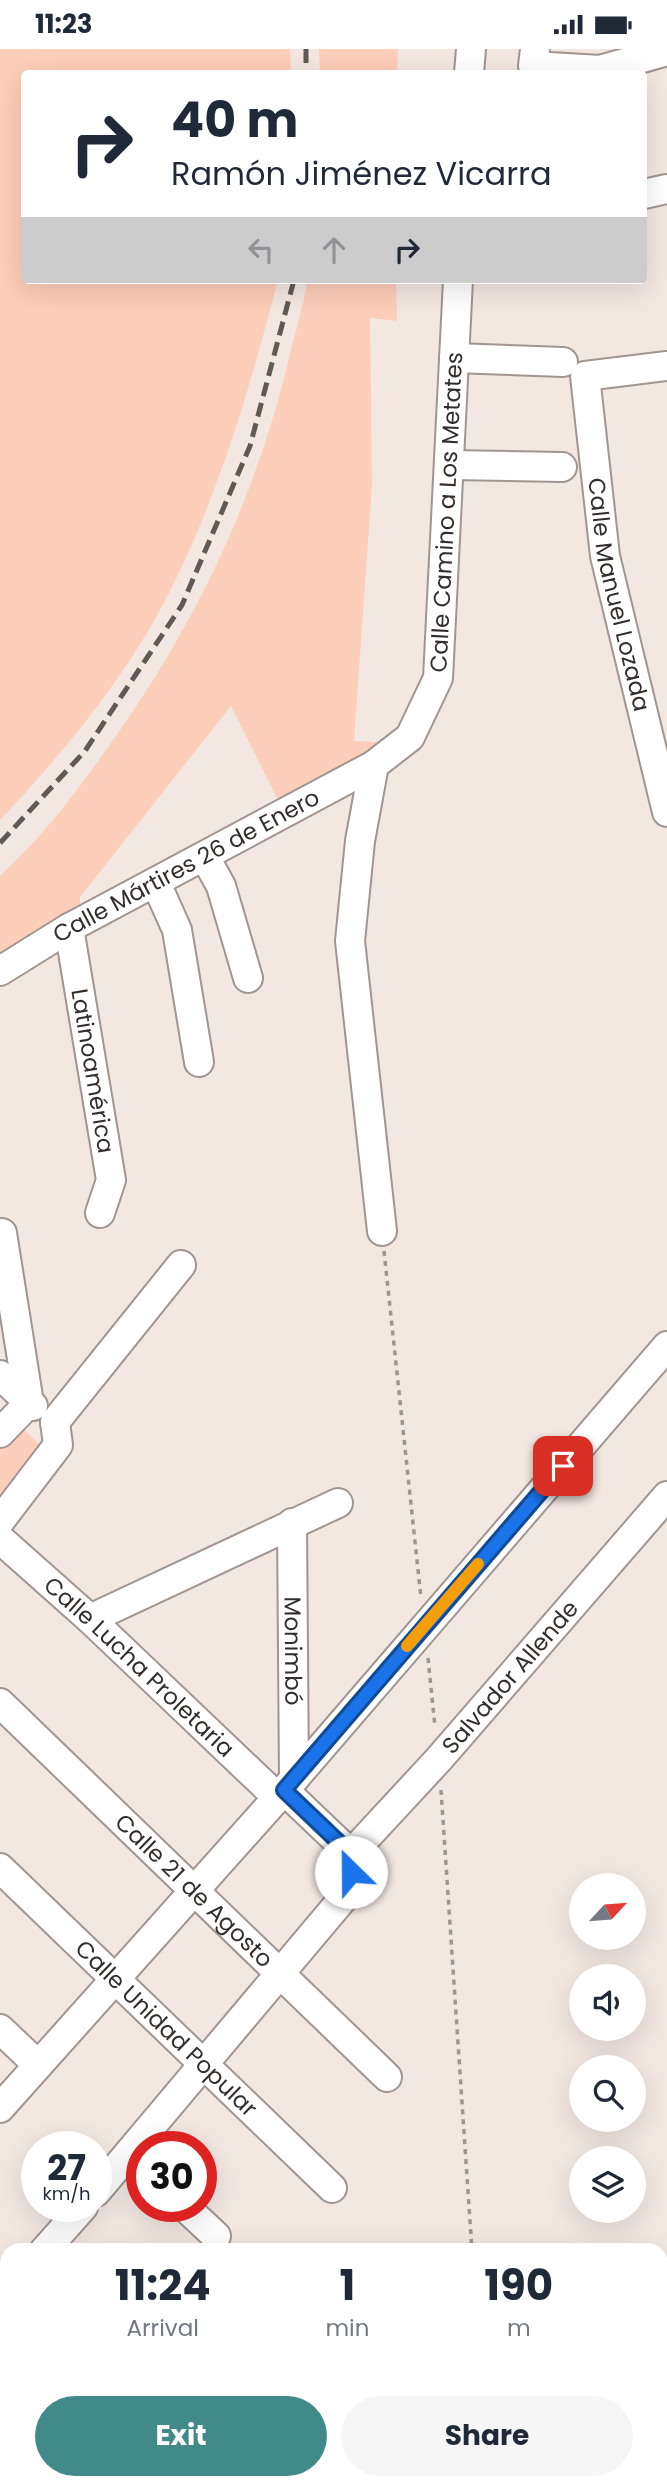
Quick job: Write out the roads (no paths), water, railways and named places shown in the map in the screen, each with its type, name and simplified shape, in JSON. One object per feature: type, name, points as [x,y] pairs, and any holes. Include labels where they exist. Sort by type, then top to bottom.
[{"type":"street","points":[[470,70],[471,49]]},
{"type":"street","points":[[534,58],[600,70],[656,52]]},
{"type":"street","points":[[647,193],[667,189]]},
{"type":"street","name":"Calle Camino a Los Metates","points":[[374,765],[410,737],[438,678],[458,284]]},
{"type":"street","points":[[454,358],[574,369],[667,366]]},
{"type":"street","name":"Calle Manuel Lozada","points":[[574,369],[605,556],[656,724],[667,813]]},
{"type":"street","points":[[449,464],[562,467]]},
{"type":"street","points":[[374,765],[360,841],[350,941],[382,1231]]},
{"type":"street","name":"Calle Mártires 26 de Enero","points":[[0,971],[69,928],[374,765]]},
{"type":"street","points":[[205,857],[221,886],[248,978]]},
{"type":"street","points":[[156,883],[177,930],[198,1062]]},
{"type":"street","name":"Latinoamérica","points":[[69,928],[111,1181],[100,1213]]},
{"type":"street","points":[[2,1233],[29,1403]]},
{"type":"street","points":[[0,1521],[58,1445],[55,1422],[181,1265]]},
{"type":"street","points":[[0,2108],[285,1788],[667,1346]]},
{"type":"street","points":[[0,1375],[29,1403],[55,1422]]},
{"type":"street","points":[[0,1433],[29,1403]]},
{"type":"street","name":"Salvador Allende","points":[[351,1854],[439,1759],[667,1496]]},
{"type":"street","points":[[90,1619],[338,1503]]},
{"type":"street","name":"Monimbó","points":[[285,1788],[292,1523]]},
{"type":"street","name":"Calle Lucha Proletaria","points":[[0,1539],[285,1788],[351,1854]]},
{"type":"street","name":"Calle 21 de Agosto","points":[[0,1703],[387,2077]]},
{"type":"street","points":[[157,2131],[204,2065],[351,1889],[351,1854]]},
{"type":"street","name":"Calle Unidad Popular","points":[[0,1868],[332,2188]]},
{"type":"street","points":[[0,2029],[38,2065]]},
{"type":"street","points":[[112,2179],[126,2168]]},
{"type":"street","points":[[57,2243],[72,2222]]},
{"type":"street","points":[[201,2222],[216,2236]]},
{"type":"railway","points":[[306,49],[306,70]]},
{"type":"railway","points":[[0,843],[85,751],[182,605],[250,446],[293,284]]}]
